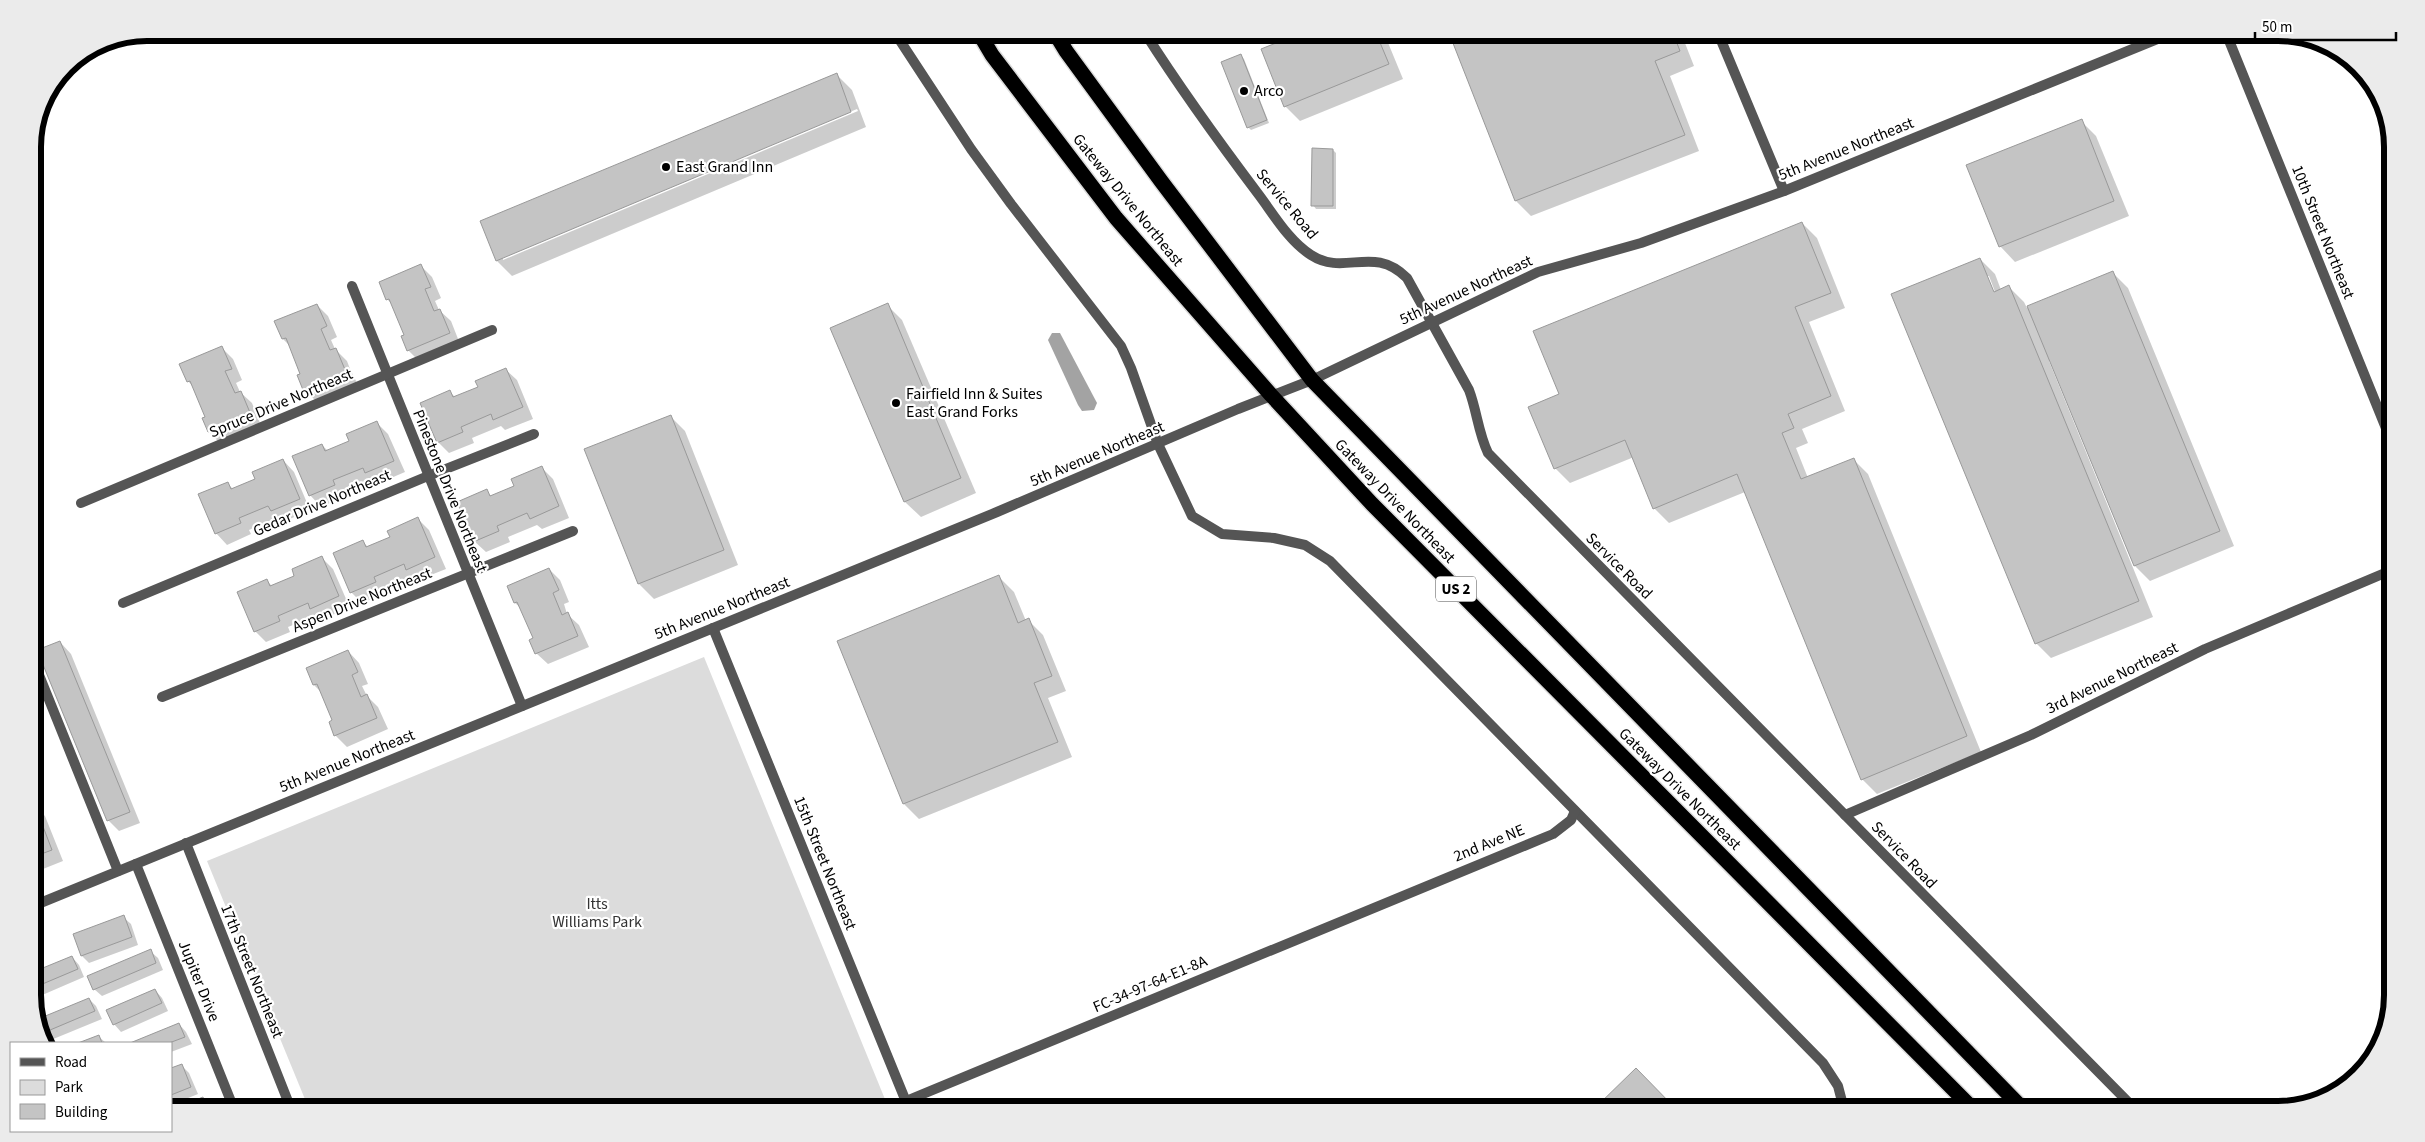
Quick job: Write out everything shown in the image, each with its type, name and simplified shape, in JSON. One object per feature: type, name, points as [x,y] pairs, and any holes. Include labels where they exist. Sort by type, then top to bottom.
[{"type":"highway","name":"Gateway Drive Northeast","points":[[984,41],[992,55],[1116,218],[1271,395],[1372,504],[1964,1101]]},
{"type":"highway","name":"Gateway Drive Northeast","points":[[1060,41],[1161,181],[1312,380],[2010,1101]]},
{"type":"street","points":[[901,41],[971,149],[1121,346],[1131,368],[1158,444],[1192,516],[1222,534],[1274,538],[1305,545],[1330,561],[1823,1063],[1838,1086],[1842,1101]]},
{"type":"street","name":"Service Road","points":[[1151,41],[1164,63],[1244,175],[1302,249],[1323,261],[1334,263],[1366,260],[1391,265],[1399,270],[1413,286],[1469,390],[1476,408],[1480,438],[1488,453],[2126,1101]]},
{"type":"street","points":[[1722,41],[1784,191]]},
{"type":"street","name":"5th Avenue Northeast","points":[[41,903],[713,628],[1158,444],[1271,395],[1312,380],[1538,272],[1641,243],[1784,191],[2150,41]]},
{"type":"street","name":"10th Street Northeast","points":[[2230,41],[2384,423]]},
{"type":"street","name":"Pinestone Drive Northeast","points":[[352,286],[386,375],[522,706]]},
{"type":"street","name":"Spruce Drive Northeast","points":[[81,503],[492,330]]},
{"type":"street","name":"Gedar Drive Northeast","points":[[123,603],[534,434]]},
{"type":"street","name":"Aspen Drive Northeast","points":[[162,698],[573,532]]},
{"type":"street","name":"3rd Avenue Northeast","points":[[1845,816],[2031,735],[2205,649],[2384,573]]},
{"type":"street","name":"15th Street Northeast","points":[[713,628],[906,1101]]},
{"type":"street","points":[[41,680],[118,871]]},
{"type":"street","name":"2nd Ave NE","points":[[1406,894],[1552,834],[1571,820],[1575,811]]},
{"type":"street","name":"17th Street Northeast","points":[[186,843],[287,1101]]},
{"type":"street","name":"Jupiter Drive","points":[[136,864],[230,1101]]},
{"type":"street","name":"FC-34-97-64-E1-8A","points":[[917,1101],[1406,894]]},
{"type":"green space","name":"Itts Williams Park","points":[[704,657],[886,1101],[306,1101],[207,861]]},
{"type":"shaded area","points":[[1052,333],[1060,333],[1097,403],[1094,410],[1082,411],[1078,405],[1048,340]]},
{"type":"building","points":[[1281,41],[1379,41],[1389,64],[1284,107],[1261,49]]},
{"type":"building","points":[[1452,41],[1676,41],[1680,51],[1655,61],[1685,135],[1515,201]]},
{"type":"building","name":"Arco","points":[[1241,54],[1267,120],[1247,128],[1221,62]]},
{"type":"building","name":"East Grand Inn","points":[[837,73],[851,112],[496,261],[480,221]]},
{"type":"building","points":[[2082,119],[2114,201],[1999,247],[1966,165]]},
{"type":"building","points":[[1312,148],[1333,149],[1333,206],[1311,206]]},
{"type":"building","points":[[1802,222],[1831,293],[1795,307],[1831,396],[1788,414],[1794,428],[1782,433],[1801,479],[1854,458],[1967,736],[1861,780],[1737,474],[1653,509],[1625,440],[1554,469],[1528,407],[1559,394],[1533,331]]},
{"type":"building","points":[[1980,258],[1994,292],[2009,285],[2139,601],[2035,644],[1891,294]]},
{"type":"building","points":[[421,264],[431,287],[425,289],[434,311],[440,309],[450,333],[407,351],[401,336],[404,335],[389,299],[386,300],[379,282]]},
{"type":"building","points":[[2113,271],[2220,531],[2134,566],[2027,306]]},
{"type":"building","name":"Fairfield Inn & Suites East Grand Forks","points":[[888,303],[961,478],[904,502],[830,328]]},
{"type":"building","points":[[317,304],[327,326],[321,329],[330,350],[336,348],[346,372],[303,390],[297,375],[300,374],[286,338],[282,339],[274,321]]},
{"type":"building","points":[[222,346],[232,369],[225,371],[235,393],[241,391],[251,415],[208,432],[202,418],[205,417],[190,381],[187,382],[179,364]]},
{"type":"building","points":[[506,368],[523,407],[493,420],[491,414],[461,427],[463,432],[437,443],[420,403],[450,390],[453,397],[478,387],[475,381]]},
{"type":"building","points":[[671,415],[724,550],[638,584],[584,449]]},
{"type":"building","points":[[377,421],[394,461],[365,473],[363,468],[333,480],[335,485],[309,496],[292,456],[322,444],[325,451],[349,441],[346,434]]},
{"type":"building","points":[[283,459],[300,499],[271,511],[268,506],[239,518],[241,523],[215,534],[198,494],[228,482],[231,489],[255,479],[252,472]]},
{"type":"building","points":[[542,466],[559,506],[530,519],[527,513],[497,526],[499,531],[473,542],[457,502],[487,489],[490,496],[514,486],[511,479]]},
{"type":"building","points":[[418,517],[435,557],[406,570],[404,564],[374,577],[376,582],[350,593],[333,553],[363,540],[366,547],[390,537],[387,531]]},
{"type":"building","points":[[322,556],[339,596],[310,609],[308,603],[278,616],[280,621],[254,632],[237,592],[267,579],[270,586],[294,576],[292,569]]},
{"type":"building","points":[[549,568],[559,590],[553,593],[562,615],[568,612],[578,636],[535,654],[529,640],[533,638],[517,602],[514,603],[507,586]]},
{"type":"building","points":[[999,575],[1018,623],[1029,618],[1052,676],[1034,683],[1058,742],[903,804],[837,641]]},
{"type":"building","points":[[60,641],[130,812],[107,821],[41,660],[41,648]]},
{"type":"building","points":[[348,650],[358,672],[352,675],[361,697],[367,694],[377,718],[334,736],[329,722],[332,720],[317,684],[313,685],[306,668]]},
{"type":"building","points":[[41,821],[52,850],[41,854]]},
{"type":"building","points":[[124,915],[132,937],[81,956],[73,934]]},
{"type":"building","points":[[151,949],[156,963],[93,990],[87,976]]},
{"type":"building","points":[[72,956],[78,969],[41,985],[41,969]]},
{"type":"building","points":[[155,989],[162,1003],[113,1025],[106,1010]]},
{"type":"building","points":[[89,998],[95,1011],[48,1031],[43,1017]]},
{"type":"building","points":[[179,1023],[185,1037],[172,1042],[132,1042]]},
{"type":"building","points":[[99,1035],[102,1042],[81,1042]]},
{"type":"building","points":[[182,1064],[191,1087],[172,1095],[172,1068]]},
{"type":"building","points":[[1636,1068],[1668,1101],[1602,1101]]},
{"type":"building","points":[[203,1097],[204,1101],[193,1101]]},
{"type":"place","name":"Arco","points":[[1244,91]]},
{"type":"place","name":"East Grand Inn","points":[[666,167]]},
{"type":"place","name":"Fairfield Inn & Suites East Grand Forks","points":[[896,403]]}]
